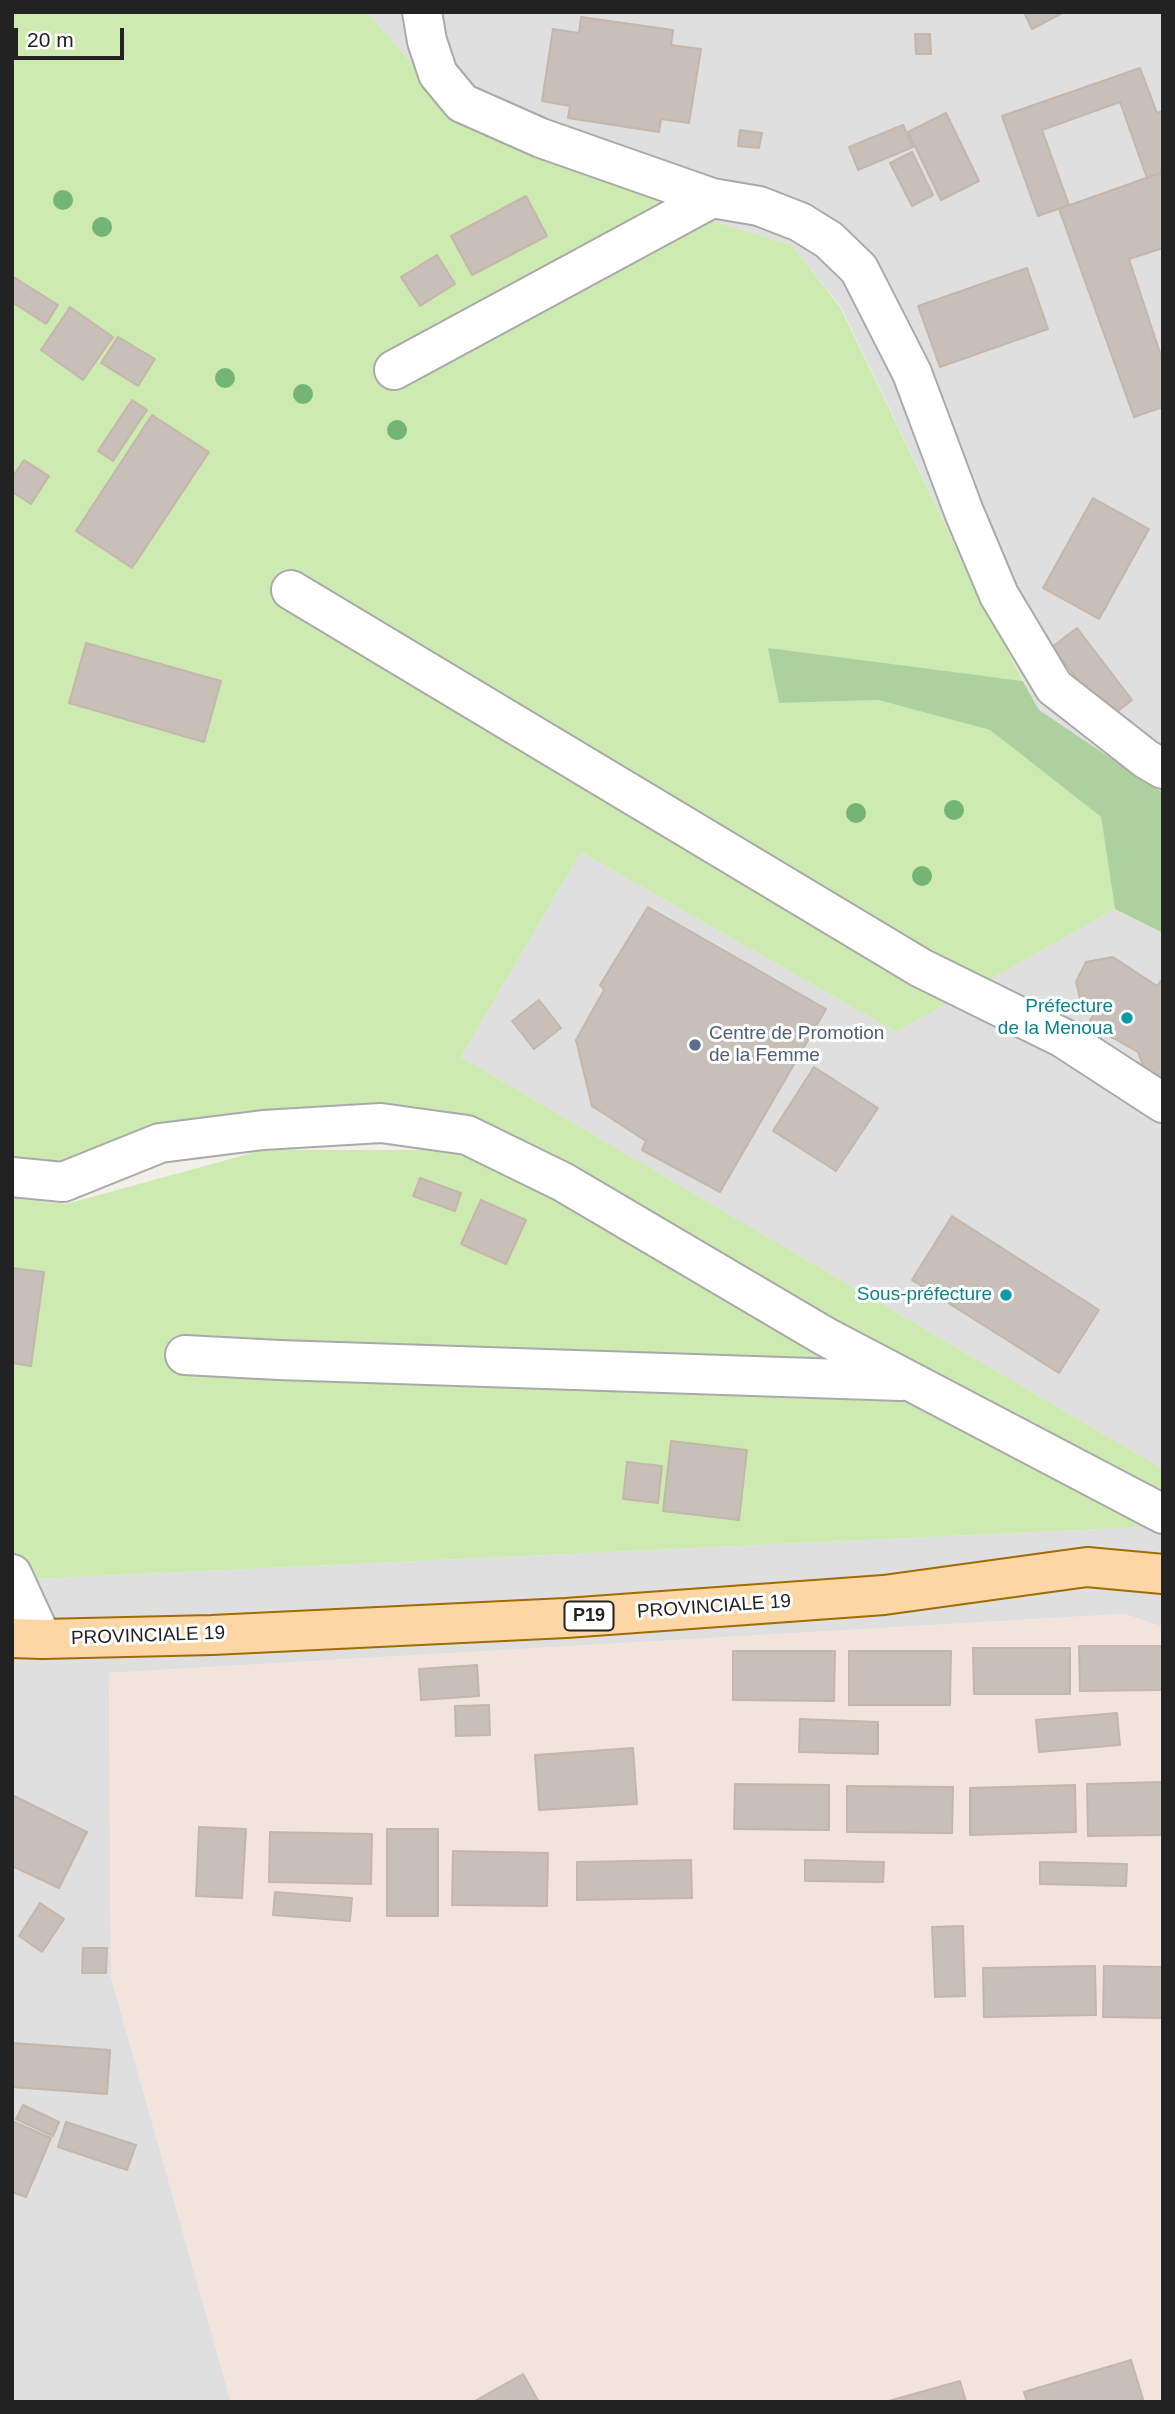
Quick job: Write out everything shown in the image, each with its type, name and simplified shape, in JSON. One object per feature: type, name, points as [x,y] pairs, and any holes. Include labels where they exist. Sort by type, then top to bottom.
[{"type":"main road","name":"PROVINCIALE 19","points":[[27,1638],[212,1635],[566,1618],[884,1595],[1087,1567],[1163,1574]]},
{"type":"street","points":[[422,12],[427,41],[438,74],[462,103],[541,138],[712,198],[759,206],[800,222],[829,240],[859,270],[912,373],[999,596],[1054,687],[1146,759],[1163,769]]},
{"type":"street","points":[[394,370],[712,198]]},
{"type":"street","points":[[291,590],[921,968],[1063,1038],[1163,1103]]},
{"type":"street","points":[[12,1177],[63,1182],[160,1143],[263,1130],[381,1124],[467,1135],[564,1182],[825,1337],[1163,1514]]},
{"type":"street","points":[[185,1354],[910,1382]]},
{"type":"street","points":[[12,1574],[27,1638]]},
{"type":"shaded area","points":[[367,12],[1163,12],[1163,793],[1039,710],[979,595],[841,307],[792,245],[697,216],[451,108]]},
{"type":"shaded area","points":[[581,852],[896,1032],[1115,909],[1163,933],[1163,1469],[461,1057]]},
{"type":"shaded area","points":[[1143,1527],[1163,1535],[1163,1627],[1124,1614],[109,1673],[111,1977],[231,2402],[12,2402],[12,1580]]},
{"type":"shaded area","points":[[1124,1614],[1163,1627],[1163,2402],[231,2402],[111,1977],[109,1673]]},
{"type":"green space","points":[[12,12],[367,12],[451,108],[697,216],[792,245],[840,307],[1023,681],[769,649],[779,703],[878,700],[990,730],[1101,817],[1115,909],[896,1032],[581,852],[461,1057],[1163,1469],[1163,1535],[1143,1527],[12,1580],[12,1198],[66,1204],[263,1150],[425,1150],[440,1110],[407,1106],[161,1126],[73,1163],[12,1157]]},
{"type":"green space","points":[[768,648],[1023,681],[1039,710],[1163,793],[1163,933],[1115,909],[1101,817],[990,730],[878,700],[779,703]]},
{"type":"building","points":[[1024,12],[1064,12],[1032,29]]},
{"type":"building","points":[[581,17],[673,30],[671,45],[701,49],[689,123],[661,119],[659,132],[568,118],[570,106],[542,101],[553,29],[579,33]]},
{"type":"building","points":[[915,34],[930,34],[931,54],[916,54]]},
{"type":"building","points":[[1140,68],[1157,113],[1163,111],[1163,172],[1147,178],[1120,102],[1042,130],[1069,205],[1038,216],[1002,116]]},
{"type":"building","points":[[946,113],[979,181],[941,200],[908,132]]},
{"type":"building","points":[[903,125],[913,147],[858,170],[849,147]]},
{"type":"building","points":[[740,130],[762,133],[759,148],[738,146]]},
{"type":"building","points":[[912,152],[933,195],[912,206],[890,163]]},
{"type":"building","points":[[1163,172],[1163,248],[1129,259],[1160,353],[1163,352],[1163,407],[1134,417],[1059,209]]},
{"type":"building","points":[[526,196],[547,236],[472,275],[451,236]]},
{"type":"building","points":[[437,255],[455,284],[420,306],[401,277]]},
{"type":"building","points":[[1027,268],[1048,329],[940,367],[918,306]]},
{"type":"building","points":[[12,276],[58,305],[46,324],[12,302]]},
{"type":"building","points":[[70,307],[113,337],[83,380],[41,350]]},
{"type":"building","points":[[118,337],[155,359],[138,386],[101,363]]},
{"type":"building","points":[[132,400],[147,410],[113,461],[98,451]]},
{"type":"building","points":[[152,415],[209,452],[132,568],[76,531]]},
{"type":"building","points":[[24,460],[49,476],[31,504],[12,492],[12,478]]},
{"type":"building","points":[[1093,498],[1149,529],[1099,619],[1043,588]]},
{"type":"building","points":[[1077,628],[1132,700],[1108,719],[1052,647]]},
{"type":"building","points":[[86,643],[221,681],[204,742],[69,703]]},
{"type":"building","points":[[648,907],[826,1009],[720,1192],[642,1150],[646,1141],[592,1106],[576,1040],[604,990],[600,985]]},
{"type":"building","name":"Préfecture de la Menoua","points":[[1113,957],[1157,986],[1163,978],[1163,1082],[1145,1071],[1138,1052],[1088,1024],[1095,1012],[1081,1002],[1076,982],[1086,962]]},
{"type":"building","points":[[539,1000],[561,1028],[534,1049],[512,1021]]},
{"type":"building","points":[[814,1067],[878,1108],[836,1171],[773,1131]]},
{"type":"building","points":[[420,1178],[461,1193],[455,1211],[413,1196]]},
{"type":"building","points":[[481,1200],[526,1220],[506,1264],[461,1244]]},
{"type":"building","name":"Sous-préfecture","points":[[952,1216],[1099,1310],[1059,1373],[912,1280]]},
{"type":"building","points":[[12,1268],[44,1272],[31,1366],[12,1363]]},
{"type":"building","points":[[671,1441],[747,1450],[739,1520],[663,1511]]},
{"type":"building","points":[[627,1462],[662,1466],[658,1503],[623,1499]]},
{"type":"building","points":[[1079,1646],[1163,1646],[1163,1690],[1080,1691]]},
{"type":"building","points":[[973,1648],[1070,1648],[1070,1694],[974,1694]]},
{"type":"building","points":[[733,1651],[835,1651],[834,1701],[733,1700]]},
{"type":"building","points":[[849,1651],[951,1651],[950,1705],[849,1705]]},
{"type":"building","points":[[477,1665],[479,1696],[421,1700],[419,1669]]},
{"type":"building","points":[[489,1705],[490,1735],[456,1736],[455,1706]]},
{"type":"building","points":[[1117,1713],[1120,1745],[1039,1752],[1036,1720]]},
{"type":"building","points":[[800,1719],[878,1722],[878,1754],[799,1752]]},
{"type":"building","points":[[633,1748],[637,1804],[539,1810],[535,1755]]},
{"type":"building","points":[[1163,1782],[1163,1835],[1088,1836],[1087,1784]]},
{"type":"building","points":[[735,1784],[829,1785],[829,1830],[734,1829]]},
{"type":"building","points":[[1075,1785],[1076,1832],[970,1835],[970,1788]]},
{"type":"building","points":[[847,1786],[953,1787],[952,1833],[847,1832]]},
{"type":"building","points":[[12,1795],[87,1832],[59,1888],[12,1866]]},
{"type":"building","points":[[199,1827],[246,1829],[242,1898],[196,1896]]},
{"type":"building","points":[[387,1829],[438,1829],[438,1916],[387,1916]]},
{"type":"building","points":[[270,1832],[372,1834],[371,1884],[269,1882]]},
{"type":"building","points":[[453,1851],[548,1853],[547,1906],[452,1905]]},
{"type":"building","points":[[691,1860],[692,1898],[577,1900],[577,1862]]},
{"type":"building","points":[[805,1860],[884,1862],[883,1882],[805,1881]]},
{"type":"building","points":[[1040,1862],[1127,1864],[1126,1886],[1040,1884]]},
{"type":"building","points":[[275,1892],[352,1898],[350,1921],[273,1915]]},
{"type":"building","points":[[40,1903],[64,1919],[42,1952],[19,1936]]},
{"type":"building","points":[[963,1926],[965,1996],[935,1997],[932,1927]]},
{"type":"building","points":[[83,1948],[107,1948],[106,1973],[82,1973]]},
{"type":"building","points":[[1095,1966],[1096,2015],[984,2017],[983,1968]]},
{"type":"building","points":[[1104,1966],[1163,1967],[1163,2018],[1103,2017]]},
{"type":"building","points":[[13,2043],[110,2050],[107,2094],[12,2087]]},
{"type":"building","points":[[23,2105],[59,2122],[53,2136],[16,2119]]},
{"type":"building","points":[[12,2121],[51,2138],[26,2197],[12,2192]]},
{"type":"building","points":[[66,2122],[136,2145],[127,2170],[58,2147]]},
{"type":"building","points":[[1131,2360],[1143,2399],[1134,2402],[1027,2402],[1024,2392]]},
{"type":"building","points":[[523,2374],[539,2402],[473,2402]]},
{"type":"building","points":[[960,2381],[966,2402],[885,2402]]},
{"type":"place","name":"Préfecture de la Menoua","points":[[1127,1018]]},
{"type":"place","name":"Centre de Promotion de la Femme","points":[[695,1045]]},
{"type":"place","name":"Sous-préfecture","points":[[1006,1295]]}]
